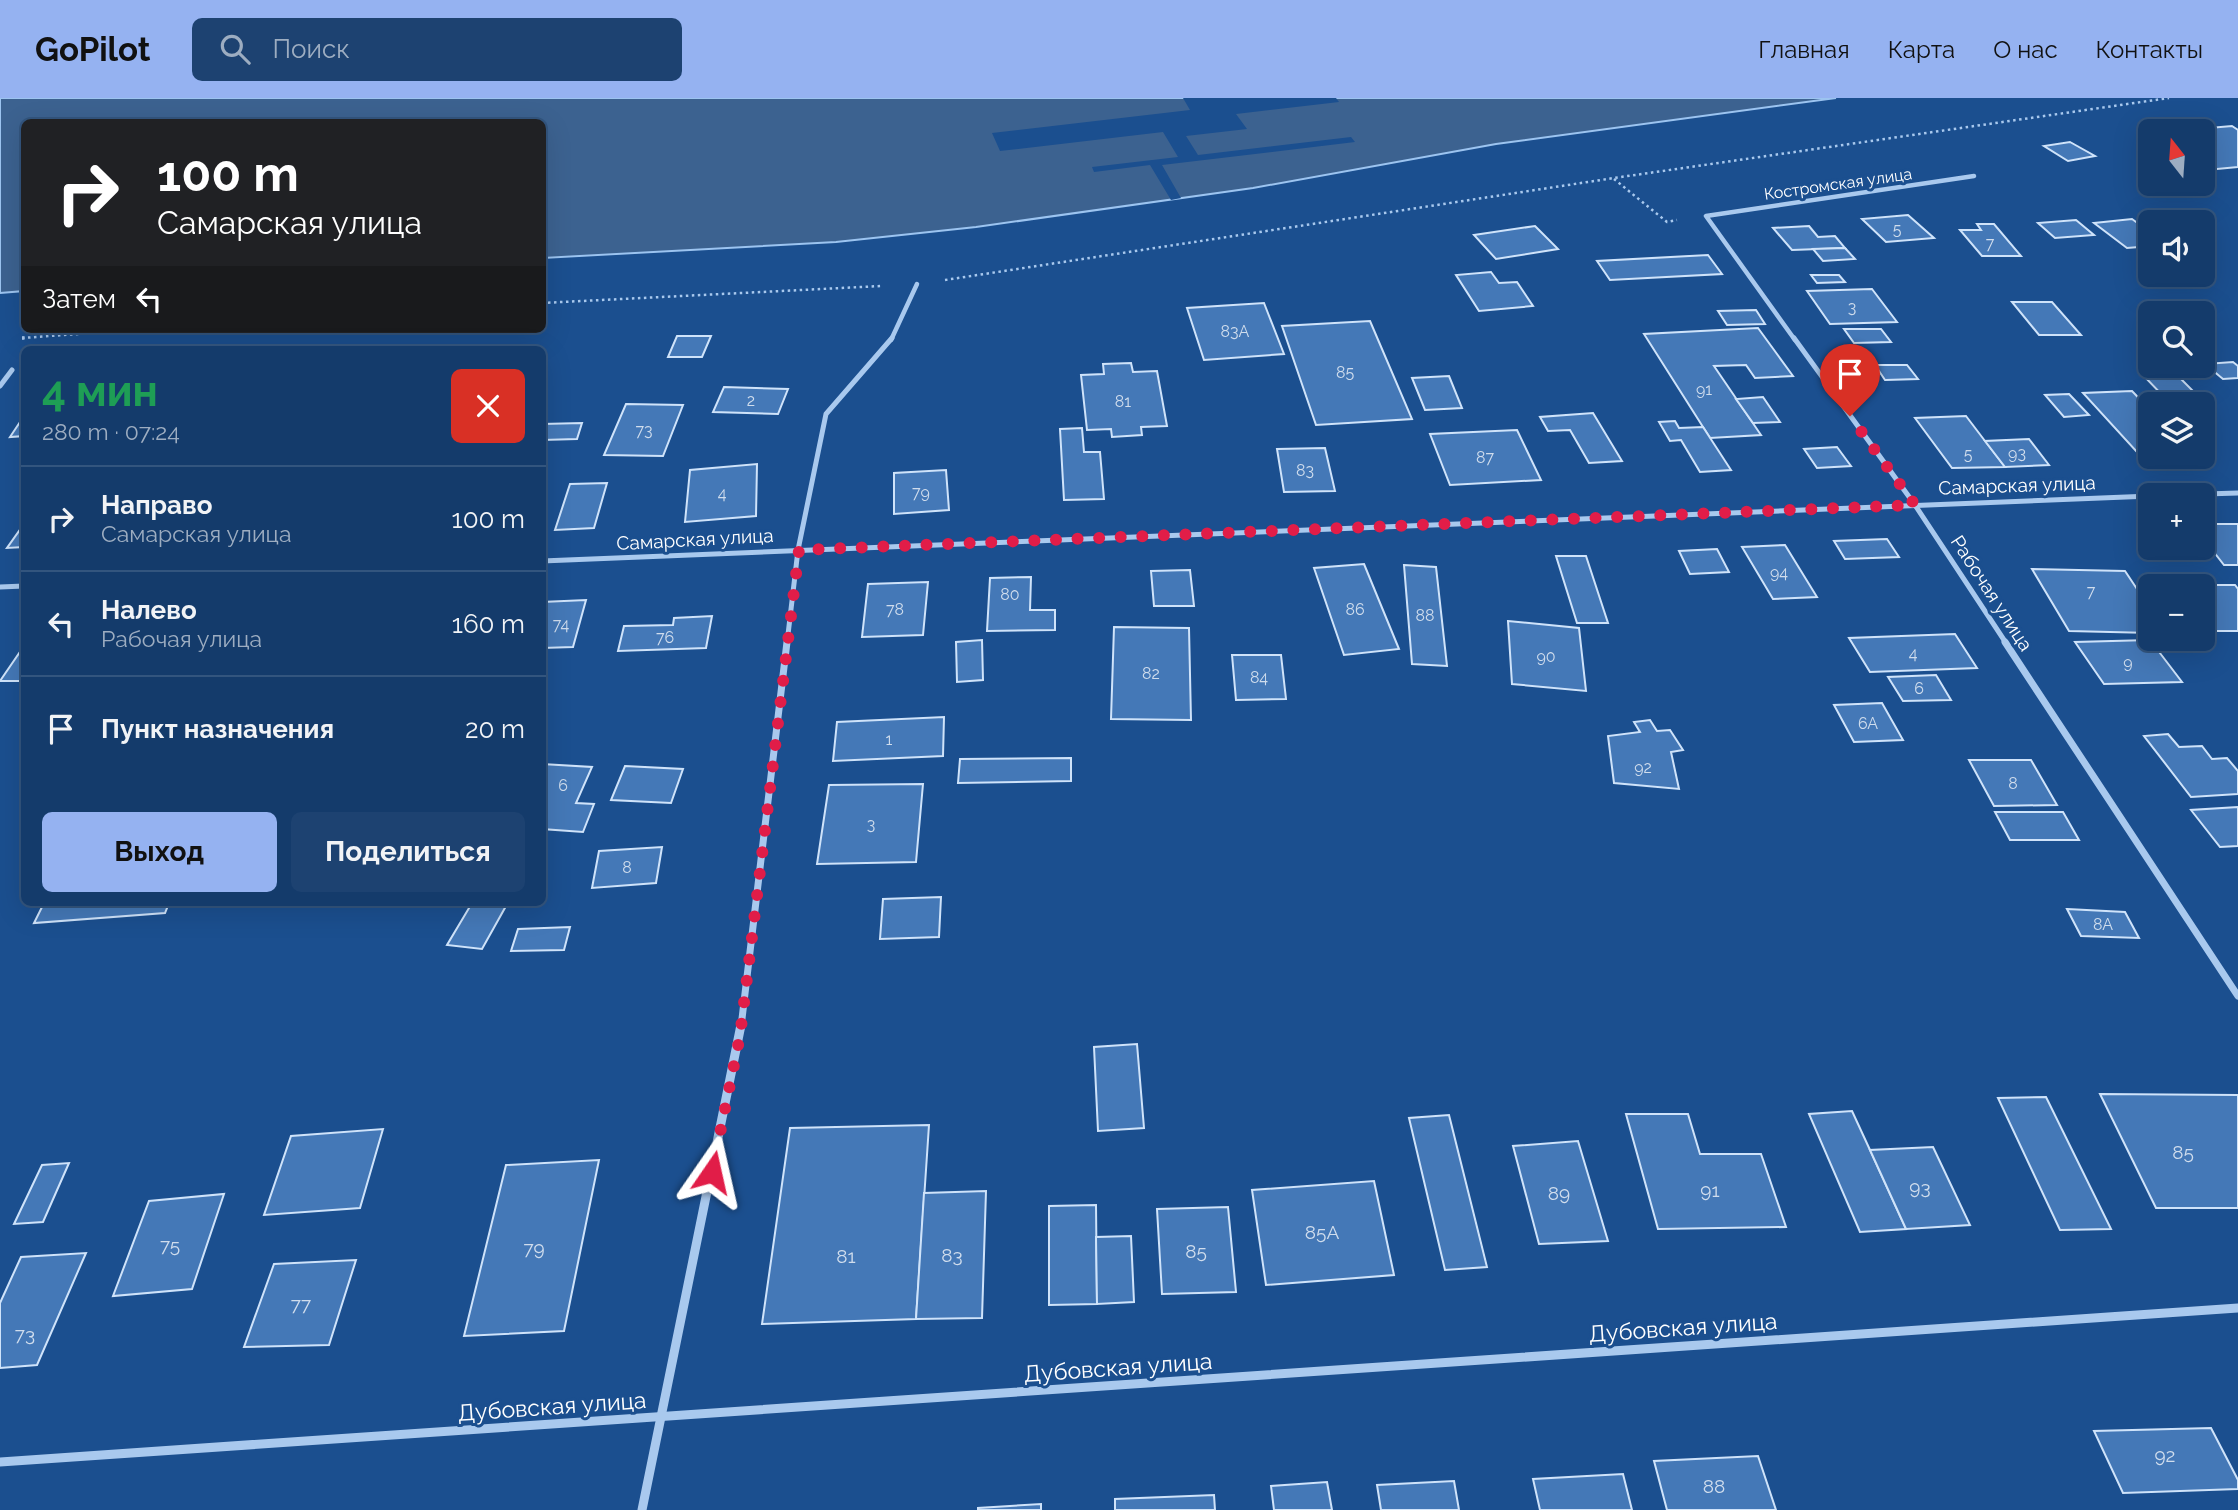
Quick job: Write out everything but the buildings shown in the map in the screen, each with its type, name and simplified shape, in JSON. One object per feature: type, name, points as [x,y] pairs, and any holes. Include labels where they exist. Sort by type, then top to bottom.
[{"type":"street","name":"Костромская улица","points":[[1706,216],[1974,176]]},
{"type":"street","name":"Рабочая улица","points":[[1706,216],[1915,505],[2238,996]]},
{"type":"street","points":[[642,1510],[740,1036],[799,550],[826,414],[891,340],[917,284]]},
{"type":"street","points":[[0,386],[12,370]]},
{"type":"street","points":[[2215,494],[2238,493]]},
{"type":"street","name":"Самарская улица","points":[[546,561],[2138,496]]},
{"type":"street","points":[[0,587],[21,586]]},
{"type":"street","name":"Дубовская улица","points":[[0,1462],[2238,1308]]},
{"type":"path","points":[[546,303],[917,284],[1614,178],[2169,98]]},
{"type":"path","points":[[1614,178],[1667,222],[1706,216]]},
{"type":"path","points":[[13,339],[94,333]]},
{"type":"water","points":[[0,98],[1836,98],[1496,144],[1253,188],[976,227],[836,242],[546,258],[546,119],[21,119],[21,291],[0,293]]},
{"type":"pier","points":[[1183,98],[1336,98],[1339,102],[1236,114],[1247,129],[1186,136],[1198,155],[1351,137],[1355,142],[1162,165],[1181,198],[1171,200],[1150,165],[1094,172],[1092,167],[1178,157],[1163,132],[1000,151],[992,133],[1190,110]]},
{"type":"route","points":[[712,1172],[740,1036],[799,550],[1915,505],[1850,416]]}]
